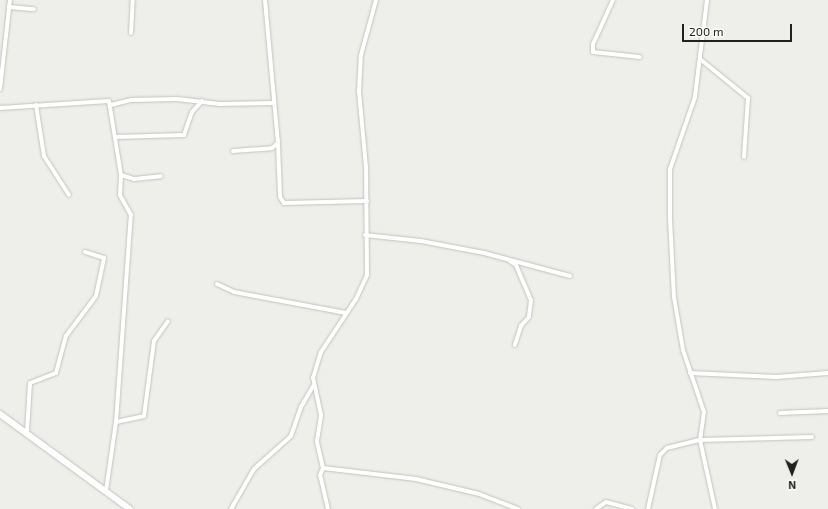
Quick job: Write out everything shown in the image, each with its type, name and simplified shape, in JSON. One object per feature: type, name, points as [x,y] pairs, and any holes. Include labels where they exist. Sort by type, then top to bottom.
[{"type":"street","points":[[0,89],[10,0]]},
{"type":"street","points":[[131,33],[133,0]]},
{"type":"street","points":[[265,0],[282,201],[337,204],[367,201]]},
{"type":"street","points":[[231,509],[254,468],[291,436],[301,407],[314,386],[321,352],[346,313],[367,275],[365,235],[367,201],[359,91],[361,54],[376,0]]},
{"type":"street","points":[[613,0],[593,44],[593,52],[640,56]]},
{"type":"street","points":[[706,0],[700,59],[692,108],[676,148],[670,175],[674,297],[690,373],[705,414],[700,440],[715,509]]},
{"type":"street","points":[[9,7],[34,9]]},
{"type":"street","points":[[700,59],[748,98],[744,157]]},
{"type":"street","points":[[0,108],[102,100],[111,105],[131,100],[202,101],[220,104],[274,103]]},
{"type":"street","points":[[116,136],[184,136],[192,112],[202,101]]},
{"type":"street","points":[[36,105],[44,156],[69,195]]},
{"type":"street","points":[[106,492],[116,422],[131,215],[120,195],[121,175],[111,105]]},
{"type":"street","points":[[233,151],[272,148],[278,143]]},
{"type":"street","points":[[121,175],[134,179],[161,176]]},
{"type":"street","points":[[365,235],[421,241],[500,257],[570,276]]},
{"type":"street","points":[[27,432],[30,384],[56,373],[66,336],[96,296],[104,258],[85,252]]},
{"type":"street","points":[[500,257],[516,266],[531,297],[530,317],[519,329],[515,345]]},
{"type":"street","points":[[217,284],[234,292],[346,313]]},
{"type":"street","points":[[116,422],[144,416],[154,341],[168,322]]},
{"type":"street","points":[[690,373],[776,377],[828,374]]},
{"type":"street","points":[[314,386],[321,415],[317,441],[323,468],[320,476],[328,509]]},
{"type":"street","points":[[780,413],[828,411]]},
{"type":"street","points":[[0,414],[27,432],[130,509]]},
{"type":"street","points":[[648,509],[661,452],[700,440],[812,437]]},
{"type":"street","points":[[323,468],[416,478],[479,494],[518,509]]},
{"type":"street","points":[[596,509],[606,502],[632,509]]}]
